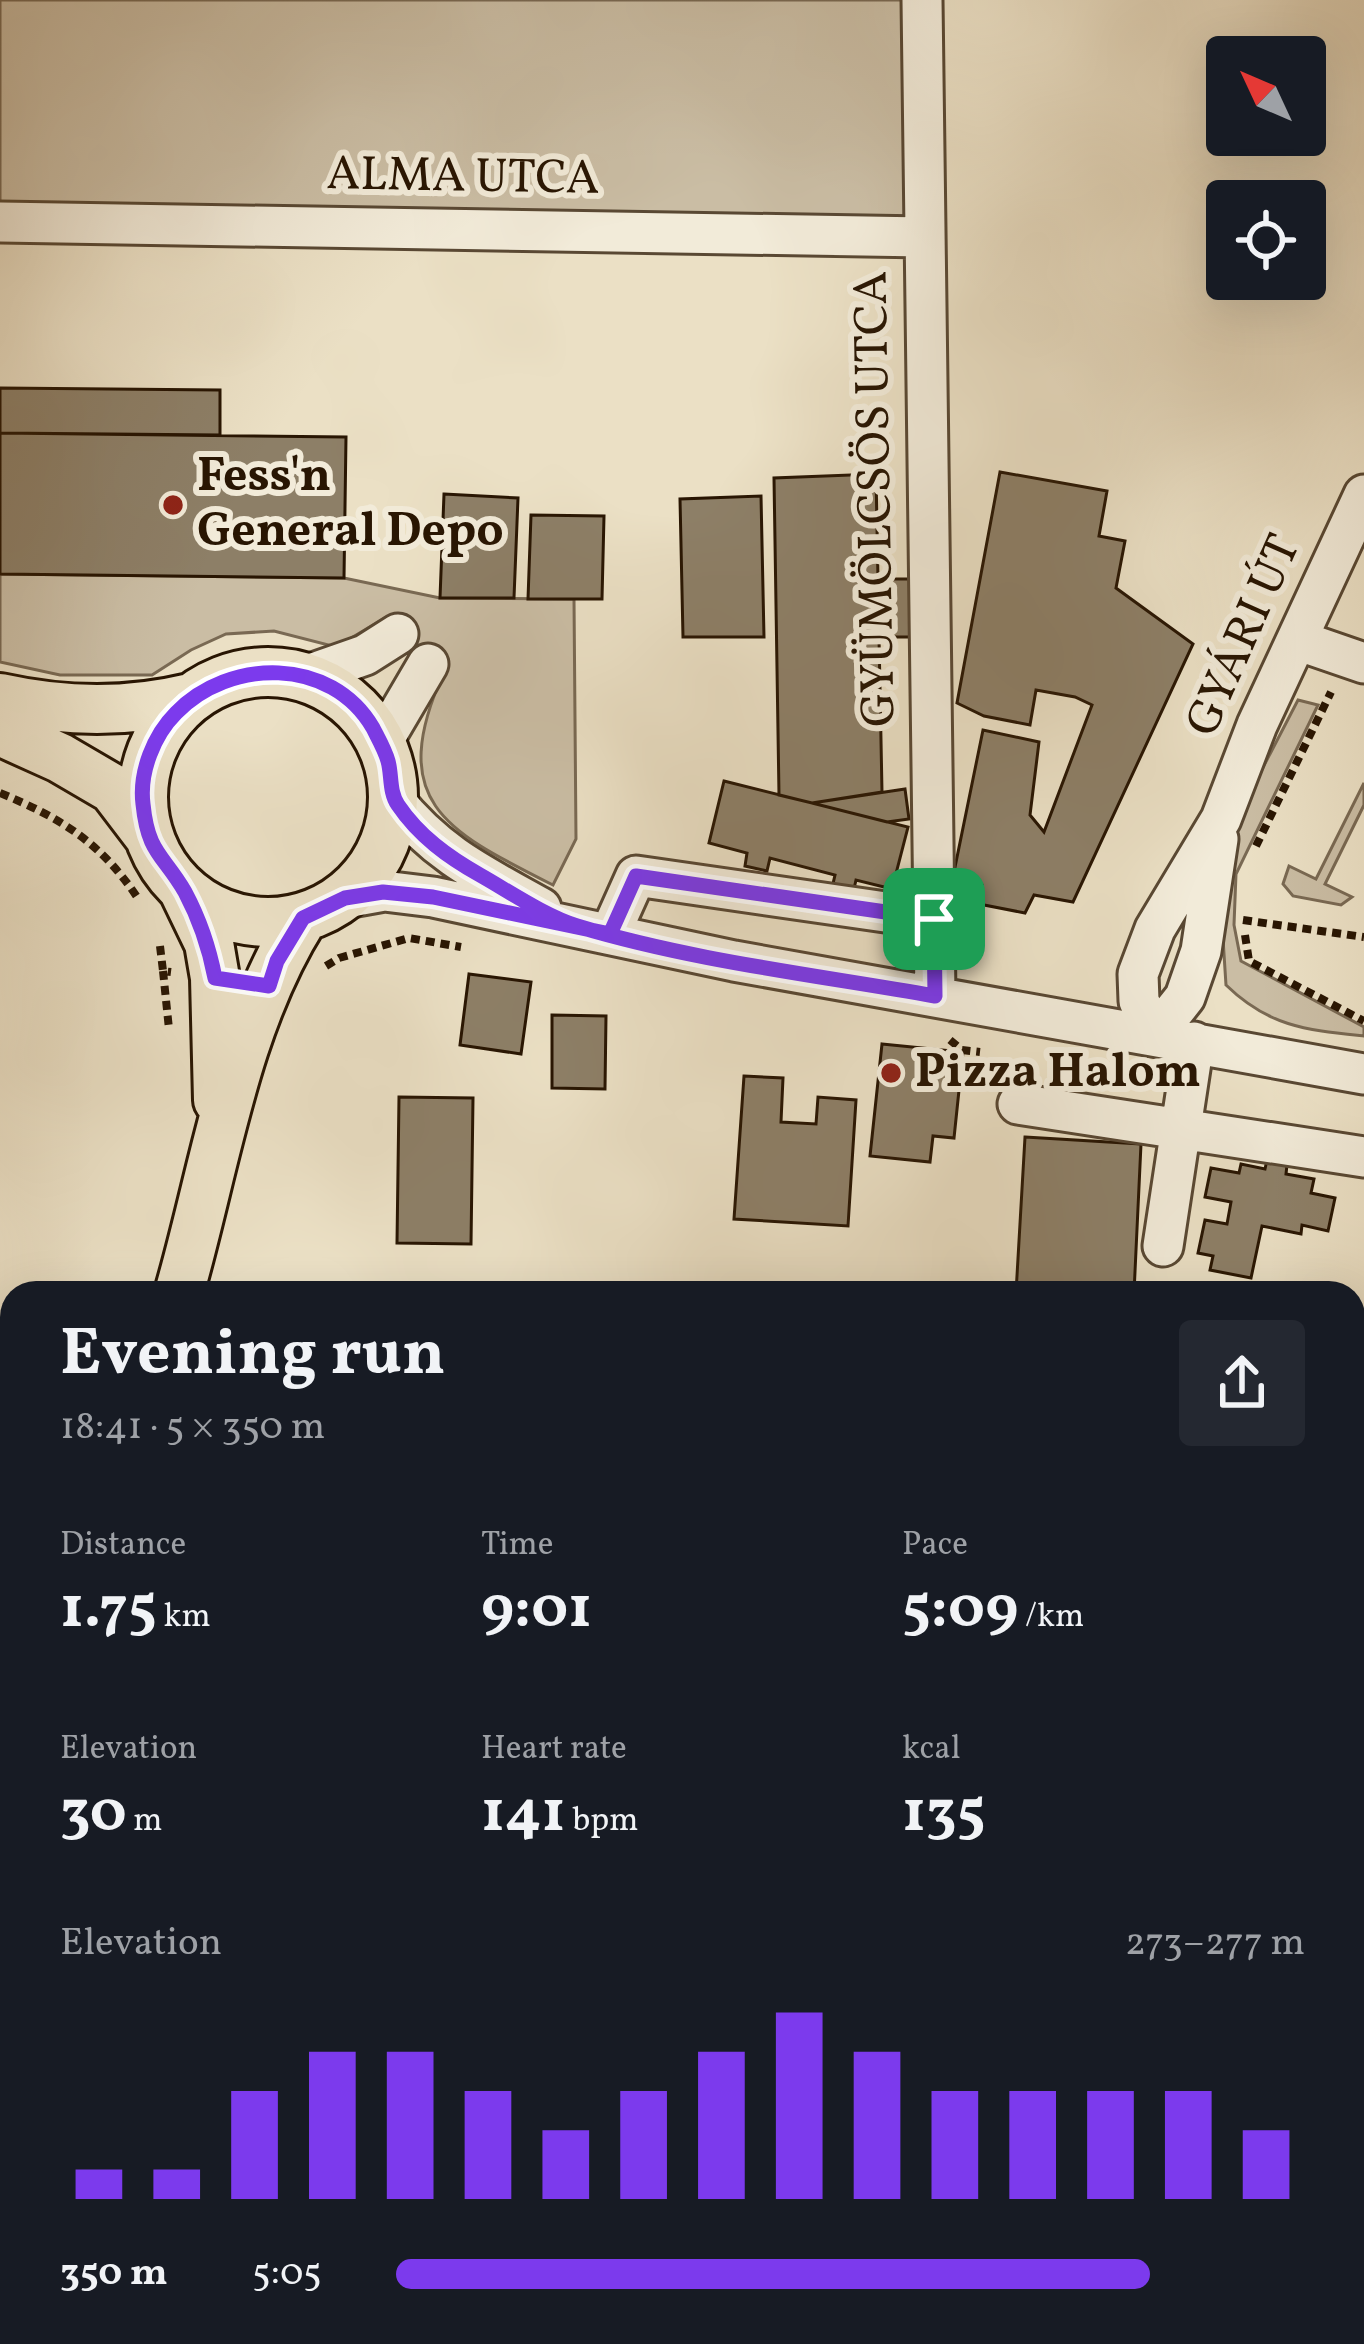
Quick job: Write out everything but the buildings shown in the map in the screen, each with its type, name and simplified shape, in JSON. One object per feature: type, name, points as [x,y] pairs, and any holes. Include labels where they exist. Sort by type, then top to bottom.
[{"type":"main road","points":[[182,1281],[218,1128],[277,961],[324,908],[364,878],[386,842],[394,800],[388,760],[370,723],[341,694],[305,676],[265,670],[225,678],[190,698],[164,725],[148,760],[142,798],[164,900],[209,944],[215,978],[218,1128]]},
{"type":"main road","points":[[0,698],[94,709],[143,709],[190,698]]},
{"type":"main road","points":[[0,731],[60,758],[112,789],[148,835]]},
{"type":"main road","points":[[164,900],[197,902],[256,922],[324,908]]},
{"type":"street","name":"GYÜMÖLCSÖS UTCA","points":[[922,0],[935,996]]},
{"type":"street","name":"ALMA UTCA","points":[[0,222],[925,237]]},
{"type":"street","name":"GYÁRI ÚT","points":[[1155,1035],[1185,998],[1201,951],[1221,819],[1257,725],[1364,495]]},
{"type":"street","points":[[305,676],[365,655],[398,634]]},
{"type":"street","points":[[1297,640],[1356,660]]},
{"type":"street","points":[[381,744],[428,664]]},
{"type":"street","points":[[394,800],[419,832],[447,855],[591,929]]},
{"type":"street","points":[[591,929],[636,876],[934,919]]},
{"type":"street","points":[[324,908],[403,893],[734,961],[1364,1074]]},
{"type":"street","points":[[1163,1246],[1194,1042]]},
{"type":"street","points":[[1018,1104],[1364,1157]]},
{"type":"path","points":[[1253,854],[1356,660]]},
{"type":"path","points":[[0,793],[78,830],[164,900]]},
{"type":"path","points":[[1240,904],[1249,961],[1364,1021]]},
{"type":"path","points":[[1242,918],[1364,937]]},
{"type":"path","points":[[269,986],[296,989],[339,958],[410,938],[472,948]]},
{"type":"path","points":[[159,940],[163,970],[215,978]]},
{"type":"path","points":[[946,1037],[962,1050],[980,1052]]},
{"type":"shaded area","points":[[0,0],[916,0],[915,251],[0,240]]},
{"type":"shaded area","points":[[0,574],[344,578],[440,598],[574,599],[576,839],[553,885],[483,847],[436,807],[424,782],[421,753],[427,716],[444,672],[428,664],[385,618],[336,647],[274,631],[226,634],[152,675],[60,675],[0,662]]},
{"type":"shaded area","points":[[1298,700],[1318,705],[1236,874],[1234,925],[1241,961],[1364,1027],[1364,1036],[1290,1024],[1258,1010],[1226,985],[1220,892],[1244,804]]},
{"type":"shaded area","points":[[1364,783],[1364,805],[1325,884],[1352,897],[1341,905],[1293,896],[1283,884],[1289,866],[1316,879]]},
{"type":"place","name":"Fess'n General Depo","points":[[173,505]]},
{"type":"place","name":"Pizza Halom","points":[[891,1073]]},
{"type":"route","points":[[934,919],[636,876],[610,934],[433,897],[383,892],[345,898],[303,918],[277,961],[269,986],[215,978],[209,944],[183,889],[158,859],[148,835],[142,798],[148,760],[164,725],[190,698],[225,678],[265,670],[305,676],[341,694],[370,723],[388,760],[394,800],[419,832],[447,855],[572,925],[610,934],[656,945],[734,961],[935,996],[934,919]]}]
